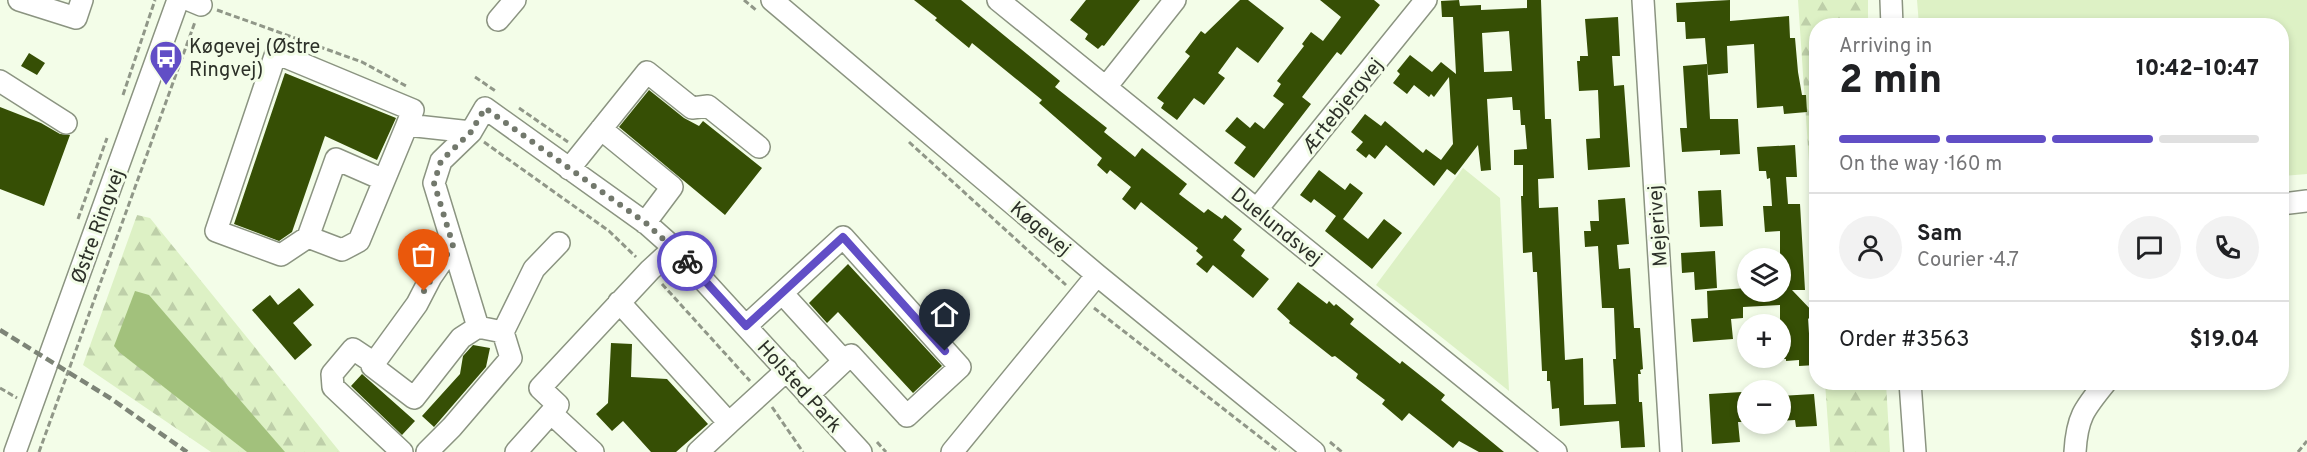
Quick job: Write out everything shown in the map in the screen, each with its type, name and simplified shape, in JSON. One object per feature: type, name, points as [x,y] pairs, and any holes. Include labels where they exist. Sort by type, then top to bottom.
[{"type":"street","points":[[18,0],[79,9]]},
{"type":"street","name":"Østre Ringvej","points":[[15,452],[178,0]]},
{"type":"street","points":[[498,20],[515,0]]},
{"type":"street","name":"Duelundsvej","points":[[998,0],[1556,452]]},
{"type":"street","points":[[1106,87],[1175,0]]},
{"type":"street","name":"Ærtebjergvej","points":[[1257,209],[1426,0]]},
{"type":"street","name":"Mejerivej","points":[[1643,0],[1671,452]]},
{"type":"street","points":[[1891,0],[1892,18]]},
{"type":"street","name":"Køgevej","points":[[767,8],[1314,452]]},
{"type":"street","points":[[308,237],[342,250],[359,241],[413,110],[276,53],[216,231],[281,255],[308,237],[336,159],[384,180]]},
{"type":"street","points":[[569,169],[647,72],[692,108],[708,106],[759,147]]},
{"type":"street","points":[[0,81],[66,123]]},
{"type":"street","name":"Holsted Park","points":[[471,132],[485,108],[645,223],[674,248],[861,452]]},
{"type":"street","points":[[407,125],[471,132]]},
{"type":"street","points":[[601,129],[672,187],[645,223]]},
{"type":"street","points":[[471,132],[441,161],[434,183],[478,327]]},
{"type":"street","points":[[2289,203],[2307,201]]},
{"type":"street","points":[[746,326],[843,237],[960,367],[907,416],[851,355],[808,395]]},
{"type":"street","points":[[427,452],[452,427],[511,358],[503,332],[534,269],[559,243]]},
{"type":"street","points":[[453,245],[431,277],[417,304],[372,366],[414,398],[461,338],[478,327],[503,332]]},
{"type":"street","points":[[516,452],[558,405],[540,388],[650,270],[674,248]]},
{"type":"street","points":[[952,452],[1097,275]]},
{"type":"street","points":[[782,293],[844,361]]},
{"type":"street","points":[[619,303],[729,423]]},
{"type":"street","points":[[374,363],[353,349],[332,374],[333,387],[402,452]]},
{"type":"street","points":[[698,452],[787,370]]},
{"type":"street","points":[[1910,390],[1914,452]]},
{"type":"street","points":[[2075,452],[2076,434],[2082,412],[2100,390]]},
{"type":"street","points":[[551,413],[593,452]]},
{"type":"path","points":[[744,0],[767,8]]},
{"type":"path","points":[[39,452],[195,2],[362,62],[410,89]]},
{"type":"path","points":[[471,132],[609,231],[650,270],[760,393],[803,452]]},
{"type":"path","points":[[903,136],[1079,297],[1279,452]]},
{"type":"path","points":[[2298,452],[2307,441]]},
{"type":"green space","points":[[1798,0],[1868,0],[1868,18],[1809,18],[1809,162]]},
{"type":"green space","points":[[1917,0],[2307,0],[2307,174],[2289,175],[2289,18],[1918,18]]},
{"type":"green space","points":[[1463,168],[1500,198],[1509,391],[1376,285]]},
{"type":"green space","points":[[137,215],[150,218],[340,452],[211,452],[83,365]]},
{"type":"green space","points":[[1826,390],[1886,390],[1890,452],[1830,452]]},
{"type":"shaded area","points":[[135,291],[149,295],[285,452],[247,452],[119,352],[114,346]]},
{"type":"building","points":[[914,0],[961,0],[1060,81],[1055,87],[1107,128],[1104,132],[1135,157],[1142,148],[1187,184],[1179,194],[1204,213],[1208,209],[1222,219],[1225,215],[1242,229],[1233,240],[1245,250],[1241,256],[1269,279],[1253,298],[1213,265],[1207,273],[1196,264],[1203,257],[1196,251],[1198,248],[1141,202],[1135,210],[1122,199],[1131,187],[1110,170],[1107,174],[1097,165],[1102,158],[1039,103],[1042,100],[972,43],[969,48]]},
{"type":"building","points":[[1086,0],[1140,0],[1104,46],[1098,49],[1085,39],[1088,34],[1070,20]]},
{"type":"building","points":[[1240,0],[1248,0],[1284,28],[1258,63],[1237,47],[1218,73],[1225,78],[1204,105],[1194,98],[1177,120],[1161,108],[1164,103],[1157,98],[1190,56],[1185,52],[1201,31],[1205,34]]},
{"type":"building","points":[[1320,0],[1374,0],[1380,5],[1341,55],[1337,52],[1302,97],[1311,104],[1254,178],[1234,163],[1246,147],[1225,131],[1237,117],[1250,128],[1255,122],[1264,129],[1284,104],[1273,96],[1281,84],[1277,81],[1304,46],[1302,44],[1311,32],[1323,41],[1341,17]]},
{"type":"building","points":[[1459,0],[1460,6],[1481,5],[1481,10],[1527,8],[1527,0],[1541,0],[1545,119],[1551,119],[1554,178],[1538,179],[1539,208],[1558,207],[1565,360],[1583,358],[1584,405],[1616,404],[1613,359],[1616,359],[1614,308],[1602,308],[1598,246],[1585,247],[1584,231],[1591,231],[1590,221],[1599,221],[1598,200],[1625,198],[1629,244],[1617,245],[1619,269],[1630,268],[1634,328],[1640,328],[1643,369],[1640,370],[1641,374],[1638,374],[1639,402],[1642,402],[1645,447],[1621,448],[1619,421],[1560,426],[1559,408],[1552,409],[1550,381],[1547,381],[1547,371],[1542,371],[1537,272],[1533,272],[1532,252],[1523,253],[1521,196],[1523,196],[1523,165],[1514,165],[1514,150],[1527,149],[1525,125],[1521,125],[1520,110],[1513,110],[1512,97],[1487,99],[1491,170],[1481,171],[1478,145],[1455,175],[1447,169],[1434,186],[1386,145],[1375,159],[1369,154],[1366,158],[1356,150],[1363,142],[1351,132],[1365,114],[1381,126],[1385,121],[1423,153],[1426,149],[1441,160],[1453,144],[1449,77],[1434,97],[1431,94],[1429,97],[1414,85],[1407,94],[1393,83],[1400,74],[1397,71],[1410,55],[1432,72],[1441,62],[1456,74],[1453,17],[1442,17],[1441,1]],"holes":[[[1509,31],[1512,71],[1484,72],[1482,33]]]},
{"type":"building","points":[[1730,0],[1730,21],[1789,16],[1790,38],[1795,38],[1798,72],[1802,95],[1806,95],[1807,112],[1784,114],[1783,106],[1757,108],[1754,44],[1727,46],[1728,73],[1708,75],[1705,38],[1686,39],[1685,22],[1677,22],[1676,3]]},
{"type":"building","points":[[1618,17],[1620,56],[1612,56],[1614,86],[1624,85],[1630,167],[1588,170],[1586,139],[1600,138],[1598,90],[1579,91],[1577,61],[1580,61],[1580,56],[1588,56],[1585,19]]},
{"type":"building","points":[[29,53],[45,63],[37,75],[21,66]]},
{"type":"building","points":[[1707,64],[1710,119],[1738,119],[1740,154],[1720,155],[1720,150],[1682,152],[1680,128],[1687,128],[1683,66]]},
{"type":"building","points":[[285,73],[396,118],[377,160],[325,136],[292,232],[279,241],[234,224]]},
{"type":"building","points":[[649,90],[684,118],[699,126],[703,121],[762,168],[725,215],[619,127]]},
{"type":"building","points":[[0,107],[41,123],[60,134],[70,135],[44,206],[0,189]]},
{"type":"building","points":[[1795,145],[1797,177],[1786,177],[1788,204],[1800,204],[1805,290],[1792,290],[1809,308],[1809,365],[1799,366],[1799,360],[1791,361],[1791,314],[1780,314],[1780,305],[1743,307],[1743,314],[1737,314],[1737,318],[1731,319],[1733,339],[1693,342],[1691,319],[1708,318],[1707,291],[1737,289],[1737,302],[1791,302],[1791,248],[1780,248],[1780,231],[1765,232],[1763,206],[1772,206],[1770,178],[1767,179],[1766,171],[1759,171],[1757,147]]},
{"type":"building","points":[[1319,170],[1345,190],[1350,183],[1363,193],[1343,219],[1368,239],[1384,219],[1402,233],[1372,269],[1325,231],[1336,216],[1314,199],[1311,203],[1300,195]]},
{"type":"building","points":[[1721,190],[1723,226],[1700,227],[1698,191]]},
{"type":"building","points":[[1715,251],[1717,288],[1695,290],[1694,272],[1682,273],[1681,253]]},
{"type":"building","points":[[848,264],[942,366],[913,393],[838,312],[827,323],[809,303]]},
{"type":"building","points":[[1298,282],[1327,304],[1329,301],[1334,306],[1336,304],[1354,319],[1350,324],[1400,364],[1402,361],[1445,395],[1441,400],[1504,452],[1479,452],[1459,441],[1453,448],[1409,413],[1402,421],[1382,404],[1385,400],[1356,378],[1358,374],[1289,323],[1290,321],[1277,309]]},
{"type":"building","points":[[299,288],[314,305],[293,323],[312,345],[295,360],[252,310],[270,295],[278,305]]},
{"type":"building","points":[[611,343],[632,344],[631,377],[667,379],[708,424],[676,452],[651,452],[623,421],[612,431],[596,414],[608,403]]},
{"type":"building","points":[[473,345],[490,348],[486,367],[434,427],[422,416],[460,374],[463,356]]},
{"type":"building","points":[[362,374],[415,421],[402,435],[351,386]]},
{"type":"building","points":[[1737,392],[1737,434],[1739,434],[1740,442],[1712,444],[1709,394]]},
{"type":"building","points":[[1814,394],[1817,426],[1796,427],[1795,420],[1791,420],[1791,395]]},
{"type":"railway","points":[[0,330],[110,398],[187,452]]},
{"type":"way so far","points":[[424,291],[453,245],[434,183],[441,161],[471,132],[485,108],[647,224],[687,261]]},
{"type":"place","name":"Køgevej (Østre Ringvej)","points":[[166,86]]},
{"type":"route","points":[[687,261],[746,326],[843,237],[945,351]]}]
